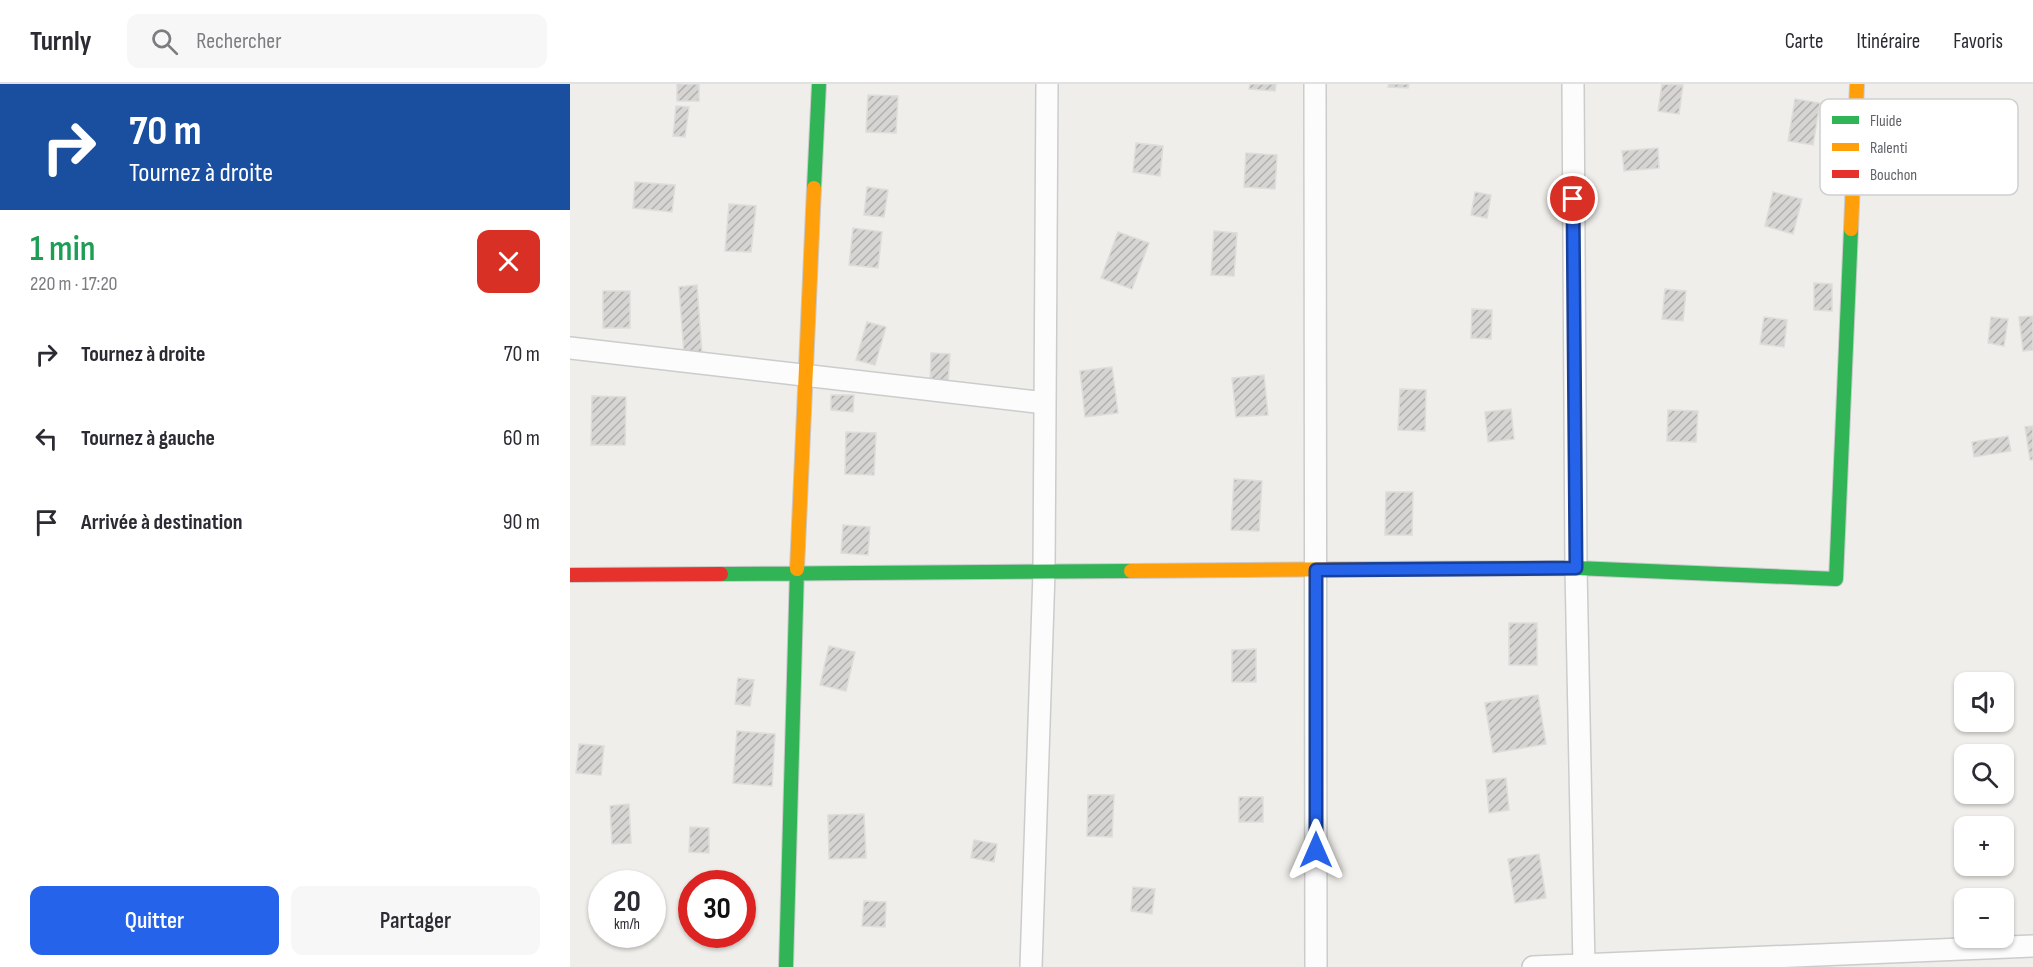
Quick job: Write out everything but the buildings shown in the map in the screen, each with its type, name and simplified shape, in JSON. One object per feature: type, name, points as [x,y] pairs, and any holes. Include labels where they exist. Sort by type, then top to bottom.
[{"type":"street","points":[[786,967],[797,573],[819,84]]},
{"type":"street","points":[[1031,967],[1044,572],[1047,84]]},
{"type":"street","points":[[1315,84],[1316,967]]},
{"type":"street","points":[[1573,84],[1576,568],[1584,966]]},
{"type":"street","points":[[1856,99],[1857,84]]},
{"type":"street","points":[[570,575],[1576,568],[1836,579],[1852,195]]},
{"type":"street","points":[[570,348],[1045,404]]},
{"type":"street","points":[[1533,967],[2033,946]]},
{"type":"traffic: fast","points":[[814,188],[819,84]]},
{"type":"traffic: fast","points":[[1367,569],[1576,568],[1836,579],[1851,229]]},
{"type":"traffic: fast","points":[[786,967],[797,569]]},
{"type":"traffic: fast","points":[[721,574],[1131,571]]},
{"type":"traffic: slow","points":[[1856,99],[1857,84]]},
{"type":"traffic: slow","points":[[797,569],[814,188]]},
{"type":"traffic: slow","points":[[1851,229],[1852,195]]},
{"type":"traffic: slow","points":[[1131,571],[1367,569]]},
{"type":"traffic: jam","points":[[570,575],[721,574]]},
{"type":"route","points":[[1316,850],[1316,570],[1576,568],[1573,199]]}]
